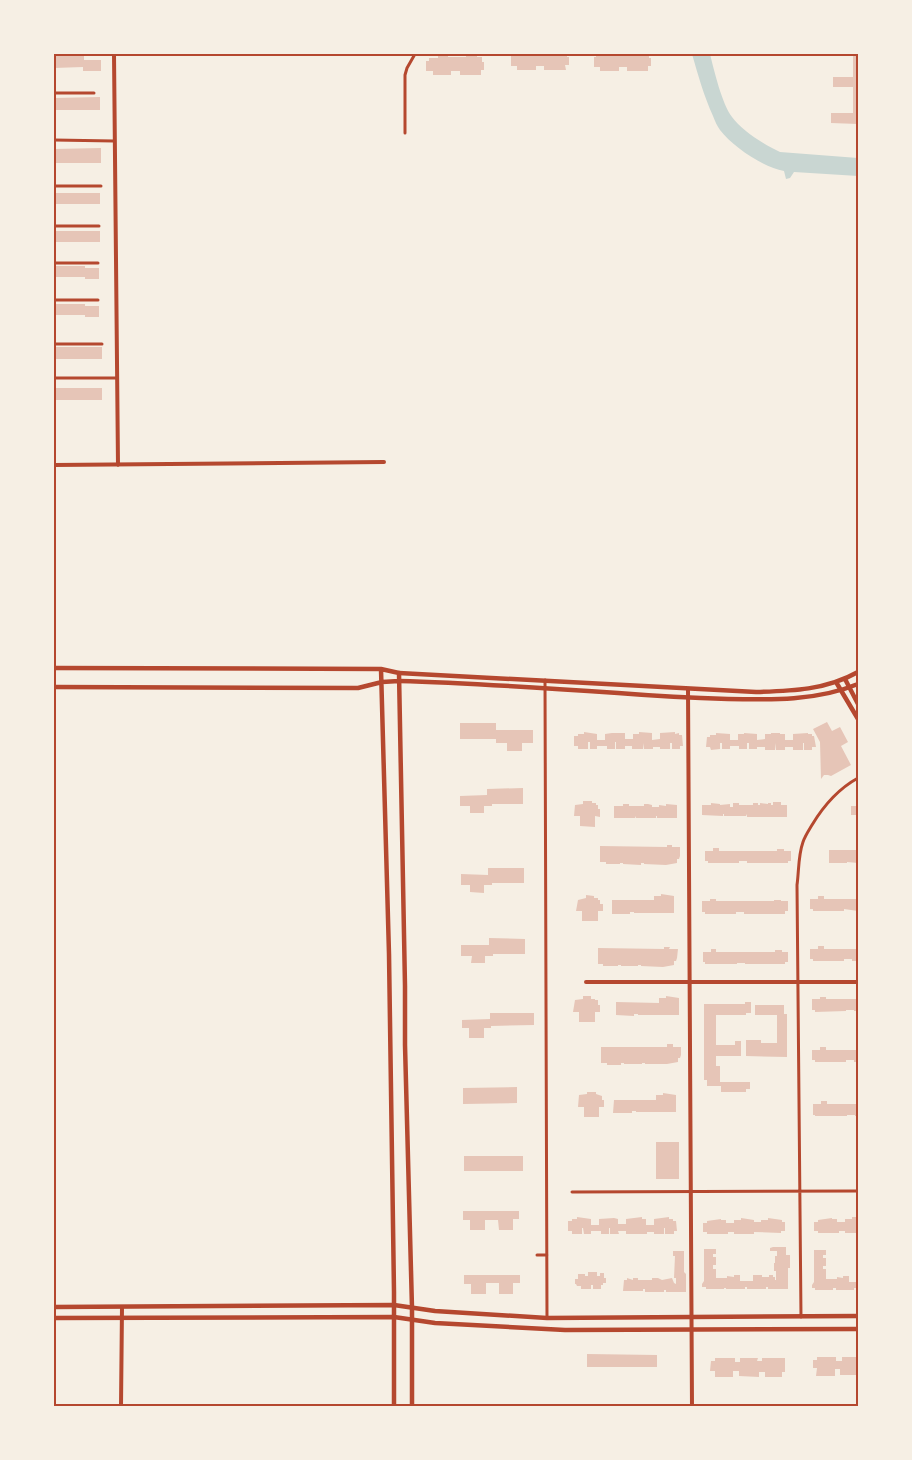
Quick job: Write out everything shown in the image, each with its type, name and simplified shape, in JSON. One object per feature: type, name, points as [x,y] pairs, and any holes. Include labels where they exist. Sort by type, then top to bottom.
[{"type":"main road","points":[[54,668],[381,669],[399,673],[756,692],[813,688],[845,679],[858,672]]},
{"type":"main road","points":[[381,669],[389,954],[394,1406]]},
{"type":"main road","points":[[399,673],[405,1045],[412,1308],[412,1406]]},
{"type":"main road","points":[[845,679],[858,704]]},
{"type":"main road","points":[[54,687],[358,688],[382,682],[399,681],[544,688],[688,698],[755,700],[827,694],[858,684]]},
{"type":"main road","points":[[836,682],[858,720]]},
{"type":"main road","points":[[54,1307],[394,1305],[435,1311],[547,1318],[858,1316]]},
{"type":"main road","points":[[54,1318],[394,1317],[435,1323],[565,1330],[858,1329]]},
{"type":"street","points":[[114,54],[118,465]]},
{"type":"street","points":[[405,133],[405,75],[406,68],[414,54]]},
{"type":"street","points":[[54,93],[94,93]]},
{"type":"street","points":[[54,140],[114,140]]},
{"type":"street","points":[[54,186],[101,186]]},
{"type":"street","points":[[54,226],[99,226]]},
{"type":"street","points":[[54,263],[98,263]]},
{"type":"street","points":[[54,300],[98,300]]},
{"type":"street","points":[[54,344],[102,344]]},
{"type":"street","points":[[54,378],[116,378]]},
{"type":"street","points":[[54,464],[384,462]]},
{"type":"street","points":[[544,680],[547,1318]]},
{"type":"street","points":[[688,689],[692,1406]]},
{"type":"street","points":[[800,1317],[797,885],[799,862],[803,842],[818,814],[838,791],[858,778]]},
{"type":"street","points":[[586,982],[858,982]]},
{"type":"street","points":[[572,1192],[858,1191]]},
{"type":"street","points":[[536,1255],[547,1255]]},
{"type":"street","points":[[121,1406],[122,1307]]},
{"type":"shaded area","points":[[692,54],[710,54],[728,111],[741,127],[754,137],[780,152],[858,158],[858,176],[794,172],[790,178],[786,179],[784,171],[758,161],[740,149],[717,125],[704,93]]},
{"type":"building","points":[[513,54],[567,54],[569,65],[565,65],[566,70],[544,70],[544,66],[536,66],[536,70],[517,70],[517,66],[511,66],[511,56]]},
{"type":"building","points":[[596,54],[649,54],[651,66],[648,66],[648,71],[627,71],[627,67],[619,67],[619,71],[600,71],[600,67],[594,67],[594,57],[596,57]]},
{"type":"building","points":[[853,54],[858,54],[858,124],[831,123],[831,113],[853,113],[853,87],[833,87],[833,77],[853,77]]},
{"type":"building","points":[[438,55],[466,57],[466,55],[477,55],[477,57],[482,57],[484,70],[481,70],[481,75],[460,75],[460,71],[451,71],[451,75],[433,75],[433,71],[426,71],[426,61],[429,61],[429,58],[438,58]]},
{"type":"building","points":[[54,56],[84,56],[84,60],[101,60],[101,71],[83,71],[83,67],[54,68]]},
{"type":"building","points":[[100,97],[100,110],[54,110],[54,98]]},
{"type":"building","points":[[101,148],[101,163],[54,163],[54,149]]},
{"type":"building","points":[[54,193],[100,193],[100,204],[54,204]]},
{"type":"building","points":[[54,231],[100,231],[100,242],[54,242]]},
{"type":"building","points":[[54,266],[99,268],[99,279],[54,277]]},
{"type":"building","points":[[54,304],[99,306],[99,317],[54,315]]},
{"type":"building","points":[[54,347],[102,347],[102,359],[54,359]]},
{"type":"building","points":[[54,388],[102,388],[102,400],[54,400]]},
{"type":"building","points":[[827,722],[832,731],[840,727],[848,742],[841,746],[851,765],[831,776],[824,775],[821,779],[820,742],[813,729]]},
{"type":"building","points":[[460,723],[496,723],[496,730],[533,730],[533,743],[522,743],[522,751],[507,751],[507,743],[496,743],[496,739],[460,739]]},
{"type":"building","points":[[584,732],[597,734],[597,740],[605,740],[605,734],[612,733],[625,733],[625,739],[633,739],[633,734],[639,734],[639,732],[652,733],[652,740],[660,739],[660,733],[675,732],[675,734],[679,733],[679,735],[682,735],[683,746],[680,746],[680,749],[672,749],[672,743],[670,743],[670,749],[653,747],[653,749],[644,749],[643,743],[643,749],[632,749],[632,746],[625,746],[625,749],[616,749],[615,742],[615,749],[607,749],[607,746],[597,746],[597,749],[590,749],[590,742],[588,742],[588,749],[578,749],[578,746],[574,746],[574,736],[584,734]]},
{"type":"building","points":[[716,733],[730,734],[730,740],[738,740],[738,734],[757,734],[757,740],[765,739],[765,734],[780,733],[785,734],[785,740],[793,740],[793,734],[808,733],[814,736],[816,747],[812,747],[812,750],[804,750],[803,743],[803,750],[793,750],[793,747],[785,747],[785,750],[776,750],[775,743],[775,750],[765,750],[765,747],[749,749],[749,743],[747,743],[747,749],[739,749],[739,746],[730,746],[730,749],[722,749],[722,743],[720,743],[720,749],[711,750],[710,747],[706,747],[707,737],[716,735]]},
{"type":"building","points":[[523,788],[523,804],[492,804],[492,806],[484,806],[484,813],[470,813],[470,806],[460,806],[460,796],[487,795],[487,789]]},
{"type":"building","points":[[583,801],[592,801],[600,809],[600,817],[595,816],[595,827],[580,826],[580,816],[574,816],[575,805],[583,804]]},
{"type":"building","points":[[773,802],[781,802],[781,805],[787,805],[787,817],[747,817],[747,814],[746,816],[702,815],[702,805],[711,805],[711,803],[720,805],[730,804],[730,807],[733,807],[733,803],[753,805],[753,803],[758,803],[760,805],[760,803],[771,803],[773,805]]},
{"type":"building","points":[[623,804],[644,806],[644,804],[648,804],[652,805],[652,807],[666,806],[666,804],[677,805],[677,818],[657,818],[656,816],[656,818],[636,818],[636,816],[635,818],[614,818],[614,806],[623,806]]},
{"type":"building","points":[[851,806],[858,806],[858,815],[851,815]]},
{"type":"building","points":[[667,845],[680,847],[680,856],[677,859],[677,863],[666,865],[641,863],[641,865],[606,864],[606,862],[600,862],[600,846],[667,847]]},
{"type":"building","points":[[713,848],[719,848],[719,851],[777,851],[777,849],[784,849],[784,851],[791,851],[791,861],[788,861],[788,863],[747,863],[747,861],[739,861],[739,863],[708,863],[708,861],[705,861],[705,851],[713,851]]},
{"type":"building","points":[[829,850],[858,850],[858,863],[829,863]]},
{"type":"building","points":[[488,868],[524,868],[524,883],[492,883],[492,885],[484,885],[484,893],[470,892],[470,885],[461,885],[461,874],[488,875]]},
{"type":"building","points":[[661,894],[674,896],[674,913],[630,912],[630,914],[612,914],[612,900],[654,900],[654,896],[661,896]]},
{"type":"building","points":[[586,895],[598,898],[600,904],[603,904],[603,911],[598,911],[598,921],[582,921],[582,911],[576,911],[578,900],[586,898]]},
{"type":"building","points":[[818,896],[824,896],[824,899],[858,899],[858,911],[844,909],[844,911],[813,911],[813,909],[810,909],[810,899],[818,899]]},
{"type":"building","points":[[710,899],[716,899],[716,901],[788,901],[788,911],[785,911],[785,914],[744,914],[744,912],[736,912],[736,914],[705,914],[705,912],[702,912],[702,901],[710,901]]},
{"type":"building","points":[[489,938],[525,939],[525,954],[493,954],[493,956],[485,956],[485,963],[471,963],[472,956],[461,956],[461,945],[489,945]]},
{"type":"building","points":[[818,946],[824,946],[824,949],[858,949],[858,961],[844,959],[844,961],[813,961],[813,959],[810,959],[810,949],[818,949]]},
{"type":"building","points":[[664,947],[678,949],[674,965],[663,967],[641,965],[603,966],[603,964],[598,964],[598,948],[664,949]]},
{"type":"building","points":[[711,949],[716,949],[716,952],[775,952],[775,950],[782,950],[782,952],[788,952],[788,962],[785,962],[785,964],[705,964],[703,962],[703,952],[711,952]]},
{"type":"building","points":[[583,996],[591,996],[591,999],[598,1000],[600,1012],[595,1012],[595,1022],[579,1022],[579,1012],[573,1012],[575,1000],[583,999]]},
{"type":"building","points":[[666,996],[679,998],[679,1015],[616,1015],[616,1002],[659,1003],[659,998],[666,998]]},
{"type":"building","points":[[820,997],[826,997],[826,999],[858,999],[858,1011],[815,1012],[815,1010],[812,1010],[812,999],[820,999]]},
{"type":"building","points":[[745,1002],[751,1002],[751,1013],[746,1013],[746,1015],[716,1015],[716,1045],[735,1045],[735,1041],[741,1041],[741,1056],[716,1056],[716,1066],[720,1066],[720,1082],[750,1082],[750,1089],[746,1089],[746,1092],[721,1092],[721,1086],[707,1086],[707,1080],[704,1080],[704,1004],[745,1004]]},
{"type":"building","points":[[755,1005],[784,1005],[784,1014],[787,1014],[787,1057],[746,1056],[746,1040],[761,1040],[761,1043],[777,1043],[777,1015],[755,1015]]},
{"type":"building","points":[[490,1013],[534,1013],[534,1025],[491,1026],[491,1028],[484,1028],[484,1038],[469,1038],[469,1028],[462,1028],[462,1020],[490,1019]]},
{"type":"building","points":[[667,1044],[673,1044],[673,1047],[681,1047],[681,1055],[678,1058],[678,1062],[667,1064],[621,1063],[621,1065],[601,1063],[601,1047],[667,1047]]},
{"type":"building","points":[[820,1047],[826,1047],[826,1050],[858,1050],[858,1062],[846,1060],[846,1062],[815,1062],[815,1060],[812,1060],[812,1050],[820,1050]]},
{"type":"building","points":[[517,1087],[517,1103],[463,1104],[463,1088]]},
{"type":"building","points":[[587,1092],[596,1092],[604,1100],[604,1107],[599,1107],[599,1117],[584,1117],[584,1107],[578,1107],[579,1095],[587,1094]]},
{"type":"building","points":[[663,1093],[676,1095],[676,1112],[632,1111],[632,1113],[613,1113],[614,1100],[656,1100],[656,1095],[663,1095]]},
{"type":"building","points":[[821,1101],[827,1101],[827,1104],[858,1104],[858,1116],[815,1116],[813,1115],[813,1104],[821,1104]]},
{"type":"building","points":[[656,1142],[679,1142],[679,1179],[656,1179]]},
{"type":"building","points":[[464,1156],[523,1156],[523,1171],[464,1171]]},
{"type":"building","points":[[463,1211],[519,1211],[519,1219],[513,1219],[513,1230],[499,1230],[498,1220],[485,1220],[485,1230],[470,1230],[470,1220],[463,1220]]},
{"type":"building","points":[[577,1217],[591,1219],[591,1225],[599,1225],[599,1219],[614,1218],[618,1219],[618,1224],[626,1224],[626,1219],[642,1217],[642,1219],[646,1219],[646,1225],[654,1225],[654,1219],[669,1217],[669,1219],[676,1221],[677,1231],[674,1231],[674,1234],[665,1234],[664,1228],[664,1234],[647,1232],[647,1234],[626,1234],[626,1231],[618,1231],[619,1234],[610,1234],[609,1228],[609,1234],[601,1234],[601,1231],[591,1231],[591,1234],[584,1234],[582,1228],[582,1234],[572,1234],[572,1231],[568,1231],[568,1221],[577,1219]]},
{"type":"building","points":[[852,1217],[858,1217],[858,1233],[839,1231],[839,1233],[818,1233],[818,1231],[814,1231],[814,1222],[818,1222],[818,1220],[832,1218],[837,1219],[837,1222],[845,1222],[845,1219],[852,1219]]},
{"type":"building","points":[[741,1218],[754,1220],[754,1222],[768,1220],[768,1218],[782,1220],[782,1222],[785,1222],[785,1231],[781,1231],[781,1233],[754,1232],[754,1234],[734,1234],[734,1232],[728,1232],[728,1234],[707,1234],[707,1232],[703,1232],[703,1223],[707,1223],[707,1221],[721,1219],[726,1220],[726,1223],[734,1223],[734,1220],[741,1220]]},
{"type":"building","points":[[786,1247],[786,1255],[790,1255],[788,1289],[768,1289],[766,1287],[766,1289],[747,1289],[745,1287],[745,1289],[706,1289],[706,1287],[702,1287],[704,1281],[704,1249],[716,1249],[716,1254],[713,1254],[713,1257],[716,1257],[716,1265],[713,1265],[713,1269],[716,1269],[716,1278],[740,1275],[740,1281],[753,1281],[753,1275],[769,1277],[769,1275],[773,1275],[776,1280],[774,1263],[777,1251],[770,1251],[770,1248]]},
{"type":"building","points":[[814,1250],[826,1250],[826,1255],[823,1255],[823,1258],[826,1258],[826,1266],[823,1266],[823,1269],[826,1269],[826,1279],[849,1276],[849,1282],[858,1282],[858,1288],[854,1288],[854,1290],[836,1290],[836,1288],[833,1288],[833,1290],[815,1290],[815,1288],[812,1288],[814,1282]]},
{"type":"building","points":[[673,1251],[684,1251],[686,1292],[666,1292],[664,1290],[664,1292],[645,1292],[645,1289],[643,1291],[623,1291],[624,1280],[627,1280],[627,1278],[633,1280],[633,1278],[638,1278],[638,1280],[652,1280],[652,1278],[658,1278],[662,1280],[672,1278],[676,1284],[676,1278],[674,1278],[675,1256],[673,1256]]},
{"type":"building","points":[[588,1272],[597,1272],[597,1276],[600,1276],[600,1273],[604,1273],[606,1283],[601,1285],[601,1289],[593,1289],[593,1285],[591,1285],[591,1289],[581,1289],[581,1286],[575,1284],[578,1274],[588,1276]]},
{"type":"building","points":[[464,1275],[520,1275],[520,1283],[513,1283],[513,1294],[499,1294],[499,1283],[486,1283],[486,1294],[471,1294],[471,1284],[464,1284]]},
{"type":"building","points":[[587,1354],[657,1355],[657,1367],[587,1367]]},
{"type":"building","points":[[817,1357],[836,1357],[836,1361],[842,1361],[842,1357],[858,1357],[858,1375],[840,1375],[840,1369],[835,1369],[835,1376],[816,1376],[817,1368],[813,1368],[813,1360],[817,1360]]},
{"type":"building","points":[[715,1358],[735,1358],[735,1362],[740,1362],[740,1358],[758,1358],[757,1361],[762,1361],[762,1358],[785,1358],[785,1372],[782,1372],[782,1377],[765,1377],[765,1372],[759,1372],[759,1377],[739,1376],[739,1371],[733,1371],[733,1377],[715,1377],[715,1371],[710,1371],[711,1361],[715,1361]]}]
